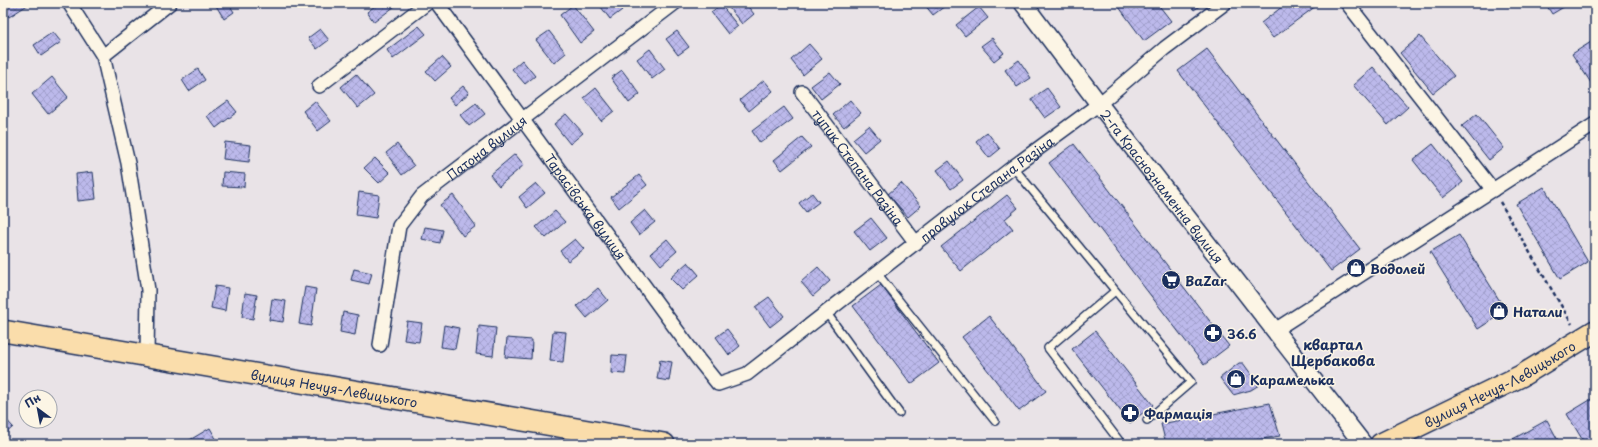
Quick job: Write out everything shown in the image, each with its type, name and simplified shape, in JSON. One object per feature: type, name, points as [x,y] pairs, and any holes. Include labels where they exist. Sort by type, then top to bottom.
[{"type":"main road","name":"вулиця Нечуя-Левицького","points":[[3,331],[664,444]]},
{"type":"main road","name":"вулиця Нечуя-Левицького","points":[[1381,444],[1522,376],[1588,335]]},
{"type":"street","points":[[69,3],[103,56],[128,164],[148,290],[147,355]]},
{"type":"street","points":[[103,56],[170,3]]},
{"type":"street","points":[[319,86],[427,3]]},
{"type":"street","name":"Тарасівська вулиця","points":[[437,3],[698,359],[718,384],[746,374]]},
{"type":"street","name":"Патона вулиця","points":[[380,344],[399,226],[422,196],[675,3]]},
{"type":"street","name":"2-га Краснознаменна вулиця","points":[[1023,3],[1099,104],[1363,444]]},
{"type":"street","name":"провулок Степана Разіна","points":[[746,374],[1013,167],[1099,104],[1165,48],[1226,3]]},
{"type":"street","points":[[1347,3],[1493,190]]},
{"type":"street","name":"тупик Степана Разіна","points":[[802,92],[916,243]]},
{"type":"street","points":[[1275,330],[1595,124]]},
{"type":"lane","points":[[1013,167],[1190,382],[1147,420]]},
{"type":"lane","points":[[877,273],[995,421]]},
{"type":"lane","points":[[1115,291],[1048,348],[1120,442]]},
{"type":"lane","points":[[826,312],[899,413]]},
{"type":"path","points":[[1493,190],[1588,335]]},
{"type":"building","points":[[4,3],[29,4],[9,17],[3,7]]},
{"type":"building","points":[[228,3],[234,12],[224,19],[215,4]]},
{"type":"building","points":[[379,3],[399,3],[374,22],[367,12]]},
{"type":"building","points":[[598,3],[617,3],[622,10],[610,19]]},
{"type":"building","points":[[725,3],[745,3],[754,14],[742,24]]},
{"type":"building","points":[[949,3],[933,15],[924,4]]},
{"type":"building","points":[[1116,3],[1157,3],[1171,21],[1144,41]]},
{"type":"building","points":[[1190,3],[1204,3],[1194,10]]},
{"type":"building","points":[[1287,3],[1314,3],[1316,6],[1273,38],[1261,23]]},
{"type":"building","points":[[1545,3],[1566,3],[1567,5],[1552,14]]},
{"type":"building","points":[[573,5],[594,32],[580,43],[560,15]]},
{"type":"building","points":[[721,5],[738,26],[728,34],[711,12]]},
{"type":"building","points":[[979,7],[988,18],[965,36],[956,25]]},
{"type":"building","points":[[419,26],[426,34],[393,59],[387,50]]},
{"type":"building","points":[[320,29],[329,40],[317,49],[308,38]]},
{"type":"building","points":[[549,31],[566,53],[554,63],[536,40]]},
{"type":"building","points":[[677,31],[689,47],[678,55],[666,39]]},
{"type":"building","points":[[53,32],[61,42],[41,56],[34,45]]},
{"type":"building","points":[[1420,36],[1454,76],[1433,93],[1400,53]]},
{"type":"building","points":[[992,38],[1004,53],[994,61],[981,46]]},
{"type":"building","points":[[1591,42],[1595,48],[1595,89],[1572,54]]},
{"type":"building","points":[[809,44],[822,59],[803,75],[791,60]]},
{"type":"building","points":[[650,49],[665,69],[652,79],[637,59]]},
{"type":"building","points":[[1207,49],[1360,249],[1331,271],[1178,71]]},
{"type":"building","points":[[442,57],[451,67],[435,81],[426,71]]},
{"type":"building","points":[[522,60],[535,76],[525,84],[512,69]]},
{"type":"building","points":[[1019,60],[1031,78],[1017,87],[1005,70]]},
{"type":"building","points":[[1373,67],[1408,107],[1388,125],[1353,85]]},
{"type":"building","points":[[198,69],[205,80],[189,91],[182,80]]},
{"type":"building","points":[[622,70],[640,94],[629,103],[611,78]]},
{"type":"building","points":[[830,72],[840,84],[821,99],[811,86]]},
{"type":"building","points":[[356,74],[374,95],[358,108],[341,87]]},
{"type":"building","points":[[52,77],[68,97],[48,114],[32,94]]},
{"type":"building","points":[[764,80],[773,91],[749,111],[740,100]]},
{"type":"building","points":[[463,86],[469,93],[455,105],[449,98]]},
{"type":"building","points":[[596,88],[614,111],[601,121],[584,98]]},
{"type":"building","points":[[1047,88],[1061,107],[1045,118],[1031,99]]},
{"type":"building","points":[[850,100],[861,113],[844,127],[833,115]]},
{"type":"building","points":[[228,101],[237,112],[216,128],[207,116]]},
{"type":"building","points":[[315,101],[331,121],[318,131],[303,111]]},
{"type":"building","points":[[476,103],[485,114],[469,126],[460,115]]},
{"type":"building","points":[[784,107],[793,119],[760,143],[752,131]]},
{"type":"building","points":[[566,114],[583,133],[570,144],[554,124]]},
{"type":"building","points":[[1477,114],[1504,148],[1489,160],[1462,126]]},
{"type":"building","points":[[869,126],[880,139],[864,152],[853,139]]},
{"type":"building","points":[[987,132],[1000,149],[989,158],[976,141]]},
{"type":"building","points":[[802,137],[811,147],[782,170],[774,160]]},
{"type":"building","points":[[225,142],[251,145],[249,162],[223,159]]},
{"type":"building","points":[[397,144],[414,166],[402,175],[386,153]]},
{"type":"building","points":[[1074,144],[1229,346],[1204,365],[1049,163]]},
{"type":"building","points":[[1433,144],[1463,182],[1443,198],[1413,160]]},
{"type":"building","points":[[515,154],[524,165],[499,186],[490,175]]},
{"type":"building","points":[[375,158],[390,173],[379,183],[364,168]]},
{"type":"building","points":[[949,161],[963,180],[951,189],[937,170]]},
{"type":"building","points":[[93,172],[96,199],[78,201],[76,174]]},
{"type":"building","points":[[223,172],[245,174],[244,187],[222,186]]},
{"type":"building","points":[[639,175],[647,185],[619,208],[611,197]]},
{"type":"building","points":[[536,183],[545,193],[527,208],[519,197]]},
{"type":"building","points":[[901,183],[921,206],[908,217],[888,194]]},
{"type":"building","points":[[1544,187],[1588,262],[1560,279],[1516,204]]},
{"type":"building","points":[[359,192],[379,195],[376,218],[356,215]]},
{"type":"building","points":[[812,193],[819,202],[806,212],[799,203]]},
{"type":"building","points":[[453,195],[476,226],[463,236],[440,205]]},
{"type":"building","points":[[1007,195],[1018,208],[1005,219],[1013,229],[961,271],[941,247]]},
{"type":"building","points":[[645,210],[655,222],[639,235],[630,223]]},
{"type":"building","points":[[555,211],[565,222],[546,238],[536,227]]},
{"type":"building","points":[[871,218],[887,238],[870,251],[854,231]]},
{"type":"building","points":[[425,227],[443,230],[440,243],[422,239]]},
{"type":"building","points":[[1459,235],[1506,311],[1478,329],[1430,252]]},
{"type":"building","points":[[575,239],[584,249],[568,261],[560,251]]},
{"type":"building","points":[[667,239],[677,251],[661,265],[651,253]]},
{"type":"building","points":[[688,262],[699,275],[682,290],[670,278]]},
{"type":"building","points":[[818,267],[830,281],[813,296],[801,282]]},
{"type":"building","points":[[354,269],[372,273],[369,284],[351,280]]},
{"type":"building","points":[[881,285],[939,363],[911,384],[853,306]]},
{"type":"building","points":[[215,286],[228,288],[225,311],[211,308]]},
{"type":"building","points":[[305,287],[316,289],[311,326],[299,324]]},
{"type":"building","points":[[598,288],[608,300],[587,318],[577,306]]},
{"type":"building","points":[[245,293],[257,295],[253,319],[242,317]]},
{"type":"building","points":[[769,297],[784,316],[770,327],[755,307]]},
{"type":"building","points":[[272,299],[286,301],[283,322],[269,320]]},
{"type":"building","points":[[343,312],[358,315],[355,335],[340,332]]},
{"type":"building","points":[[989,316],[1046,391],[1019,411],[962,337]]},
{"type":"building","points":[[407,321],[422,323],[419,342],[404,340]]},
{"type":"building","points":[[444,325],[459,328],[455,349],[441,347]]},
{"type":"building","points":[[479,326],[496,328],[493,356],[476,354]]},
{"type":"building","points":[[727,329],[740,346],[729,355],[716,337]]},
{"type":"building","points":[[553,331],[566,332],[563,362],[550,361]]},
{"type":"building","points":[[1095,331],[1153,405],[1130,423],[1072,349]]},
{"type":"building","points":[[507,338],[532,340],[531,359],[505,357]]},
{"type":"building","points":[[612,355],[627,356],[625,374],[611,373]]},
{"type":"building","points":[[660,360],[672,362],[669,381],[657,379]]},
{"type":"building","points":[[1239,363],[1243,363],[1259,385],[1251,390],[1233,395],[1220,378]]},
{"type":"building","points":[[1595,397],[1595,444],[1585,444],[1567,414]]},
{"type":"building","points":[[1270,403],[1280,436],[1233,444],[1166,444],[1161,424]]},
{"type":"building","points":[[3,416],[13,427],[3,436]]},
{"type":"building","points":[[1547,420],[1560,444],[1504,444]]},
{"type":"building","points":[[210,428],[219,444],[183,444]]},
{"type":"place","name":"Водолей","points":[[1356,268]]},
{"type":"place","name":"BaZar","points":[[1171,280]]},
{"type":"place","name":"Натали","points":[[1499,311]]},
{"type":"place","name":"36.6","points":[[1213,333]]},
{"type":"place","name":"Карамелька","points":[[1236,379]]},
{"type":"place","name":"Фармація","points":[[1130,413]]},
{"type":"district","name":"квартал Щербакова","points":[[1333,352]]}]
